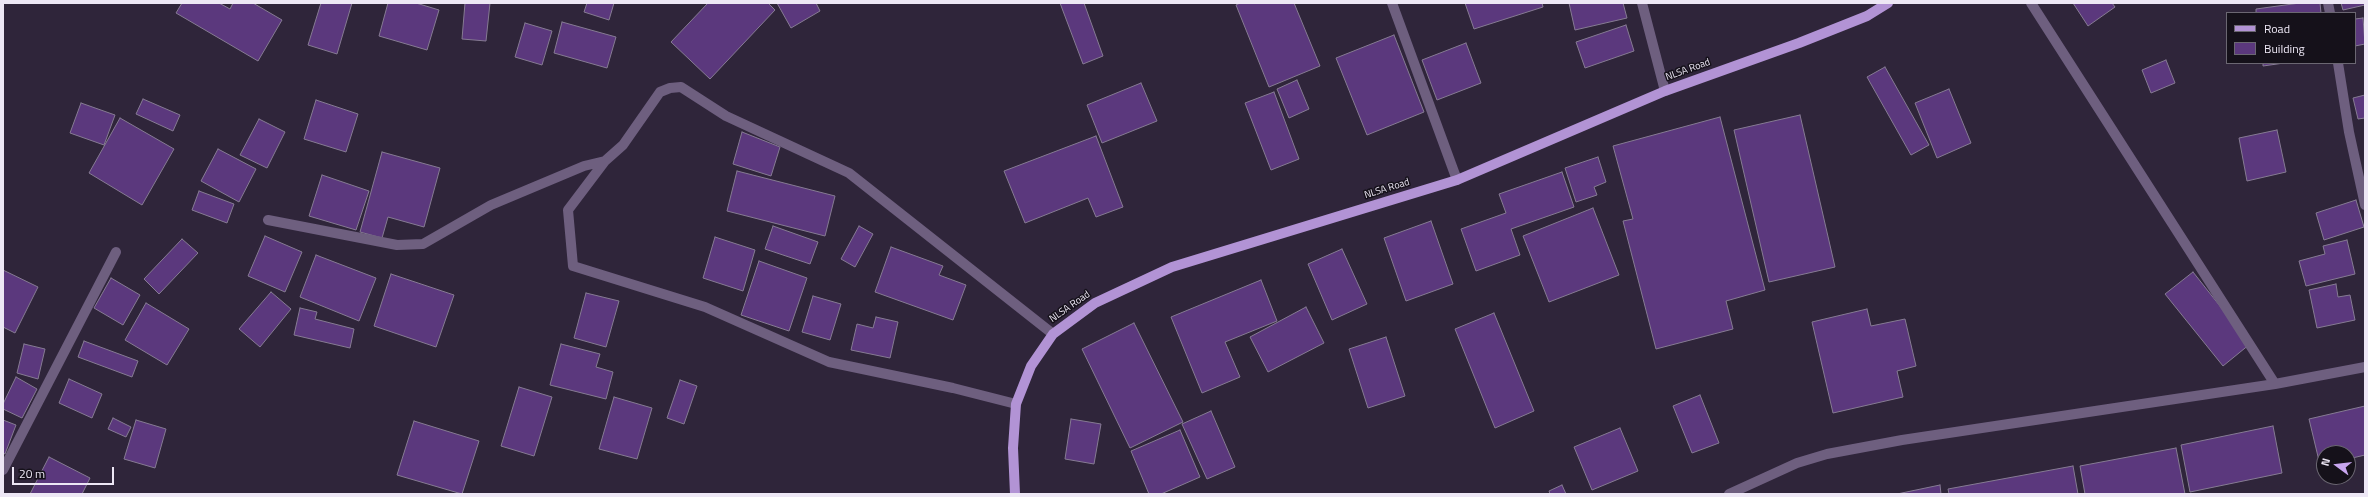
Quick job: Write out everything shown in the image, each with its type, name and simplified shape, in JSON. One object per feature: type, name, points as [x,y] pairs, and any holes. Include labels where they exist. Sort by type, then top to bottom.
[{"type":"main road","name":"NLSA Road","points":[[1015,494],[1013,448],[1016,404],[1032,366],[1053,334],[1095,303],[1172,267],[1457,180],[1665,91],[1799,43],[1866,16],[1888,3]]},
{"type":"street","points":[[1392,3],[1457,180]]},
{"type":"street","points":[[1642,3],[1665,91]]},
{"type":"street","points":[[2031,3],[2275,384]]},
{"type":"street","points":[[2338,64],[2349,132],[2365,205]]},
{"type":"street","points":[[1016,404],[954,388],[829,362],[705,307],[573,266],[568,210],[605,161],[623,145],[660,92],[670,88],[681,87],[726,116],[849,173],[1053,334]]},
{"type":"street","points":[[268,220],[397,246],[423,244],[491,205],[584,166],[605,161]]},
{"type":"street","points":[[3,470],[116,252]]},
{"type":"street","points":[[1729,494],[1797,463],[1835,453],[1902,440],[2275,384],[2365,367]]},
{"type":"building","points":[[182,3],[219,3],[230,9],[233,3],[253,3],[282,20],[258,61],[176,13]]},
{"type":"building","points":[[321,3],[352,3],[337,54],[308,45]]},
{"type":"building","points":[[388,3],[416,3],[439,10],[427,50],[379,36]]},
{"type":"building","points":[[465,3],[490,3],[486,41],[462,39]]},
{"type":"building","points":[[587,3],[614,3],[609,20],[584,12]]},
{"type":"building","points":[[708,3],[768,3],[775,10],[710,79],[671,42]]},
{"type":"building","points":[[777,3],[816,3],[820,11],[791,28]]},
{"type":"building","points":[[1060,3],[1084,3],[1103,56],[1083,64]]},
{"type":"building","points":[[1240,3],[1294,3],[1320,66],[1269,87],[1236,5]]},
{"type":"building","points":[[1465,3],[1542,3],[1543,7],[1474,29]]},
{"type":"building","points":[[1569,3],[1623,3],[1627,18],[1575,30]]},
{"type":"building","points":[[2073,3],[2112,3],[2115,7],[2088,26]]},
{"type":"building","points":[[2300,3],[2320,3],[2321,12],[2256,12],[2256,9]]},
{"type":"building","points":[[2341,3],[2365,3],[2365,5],[2343,10]]},
{"type":"building","points":[[2363,18],[2365,44],[2356,46],[2356,19]]},
{"type":"building","points":[[562,22],[616,37],[607,68],[554,53]]},
{"type":"building","points":[[525,23],[552,31],[542,65],[515,57]]},
{"type":"building","points":[[1626,25],[1634,51],[1585,68],[1576,42]]},
{"type":"building","points":[[1394,35],[1424,112],[1367,135],[1336,58]]},
{"type":"building","points":[[1466,43],[1481,83],[1437,100],[1422,60]]},
{"type":"building","points":[[2166,60],[2175,83],[2151,93],[2142,70]]},
{"type":"building","points":[[2263,64],[2277,64],[2263,66]]},
{"type":"building","points":[[1885,67],[1929,145],[1911,155],[1867,77]]},
{"type":"building","points":[[1297,80],[1309,109],[1289,118],[1277,89]]},
{"type":"building","points":[[1141,83],[1157,121],[1102,143],[1087,105]]},
{"type":"building","points":[[1949,89],[1971,143],[1937,158],[1915,103]]},
{"type":"building","points":[[1274,92],[1299,159],[1271,170],[1245,103]]},
{"type":"building","points":[[2365,95],[2365,118],[2358,119],[2353,98]]},
{"type":"building","points":[[143,99],[180,115],[173,131],[136,114]]},
{"type":"building","points":[[316,100],[358,114],[346,152],[304,139]]},
{"type":"building","points":[[81,103],[115,115],[104,145],[70,133]]},
{"type":"building","points":[[1800,115],[1835,267],[1769,282],[1734,130]]},
{"type":"building","points":[[1720,117],[1765,290],[1726,301],[1733,329],[1656,349],[1623,221],[1633,219],[1613,146]]},
{"type":"building","points":[[120,118],[174,149],[142,205],[89,173]]},
{"type":"building","points":[[259,119],[285,132],[267,168],[240,155]]},
{"type":"building","points":[[2277,130],[2286,172],[2247,181],[2239,138]]},
{"type":"building","points":[[742,132],[780,147],[771,176],[733,164]]},
{"type":"building","points":[[1096,136],[1123,207],[1096,217],[1088,198],[1025,223],[1004,171]]},
{"type":"building","points":[[218,149],[256,169],[239,202],[201,181]]},
{"type":"building","points":[[382,152],[440,168],[424,227],[388,217],[382,238],[360,232]]},
{"type":"building","points":[[1598,157],[1606,182],[1594,187],[1597,195],[1576,202],[1565,168]]},
{"type":"building","points":[[737,171],[835,196],[825,236],[727,211]]},
{"type":"building","points":[[1562,172],[1574,207],[1511,229],[1520,255],[1476,271],[1461,229],[1506,213],[1499,194]]},
{"type":"building","points":[[322,175],[369,191],[356,230],[309,216]]},
{"type":"building","points":[[199,191],[234,204],[227,223],[192,210]]},
{"type":"building","points":[[2356,200],[2364,227],[2324,240],[2316,213]]},
{"type":"building","points":[[1593,208],[1619,275],[1549,302],[1523,236]]},
{"type":"building","points":[[1431,221],[1453,284],[1406,301],[1384,238]]},
{"type":"building","points":[[773,226],[818,242],[810,264],[765,249]]},
{"type":"building","points":[[859,226],[873,234],[855,267],[841,259]]},
{"type":"building","points":[[265,236],[302,252],[285,292],[248,276]]},
{"type":"building","points":[[715,237],[755,250],[743,291],[703,278]]},
{"type":"building","points":[[182,239],[198,253],[159,294],[144,279]]},
{"type":"building","points":[[2347,240],[2355,274],[2306,286],[2299,261],[2325,254],[2323,246]]},
{"type":"building","points":[[891,247],[943,266],[939,275],[966,285],[953,320],[875,292]]},
{"type":"building","points":[[1342,249],[1367,304],[1332,320],[1308,264]]},
{"type":"building","points":[[316,255],[376,278],[359,321],[300,297]]},
{"type":"building","points":[[759,261],[807,278],[789,331],[741,315]]},
{"type":"building","points":[[3,270],[38,287],[15,333],[3,327]]},
{"type":"building","points":[[2193,272],[2250,344],[2223,366],[2165,294]]},
{"type":"building","points":[[391,274],[454,295],[436,347],[374,326]]},
{"type":"building","points":[[111,278],[140,295],[123,325],[94,308]]},
{"type":"building","points":[[1261,280],[1277,321],[1225,342],[1240,377],[1202,393],[1171,317]]},
{"type":"building","points":[[2336,284],[2338,297],[2350,295],[2355,320],[2317,328],[2309,290]]},
{"type":"building","points":[[271,292],[291,309],[260,347],[239,329]]},
{"type":"building","points":[[586,293],[619,301],[606,347],[574,338]]},
{"type":"building","points":[[813,296],[841,304],[830,340],[802,332]]},
{"type":"building","points":[[146,303],[189,329],[167,365],[125,340]]},
{"type":"building","points":[[1306,307],[1324,343],[1268,372],[1250,337]]},
{"type":"building","points":[[300,308],[317,312],[315,319],[354,329],[350,348],[294,335]]},
{"type":"building","points":[[1867,309],[1871,326],[1905,319],[1916,366],[1897,371],[1903,397],[1833,413],[1812,322]]},
{"type":"building","points":[[1494,313],[1534,411],[1495,428],[1455,329]]},
{"type":"building","points":[[876,317],[898,322],[890,358],[851,350],[857,324],[873,328]]},
{"type":"building","points":[[1134,323],[1183,422],[1130,448],[1082,349]]},
{"type":"building","points":[[1386,337],[1405,396],[1368,408],[1349,349]]},
{"type":"building","points":[[84,341],[138,361],[132,377],[78,357]]},
{"type":"building","points":[[24,344],[45,349],[38,379],[17,373]]},
{"type":"building","points":[[561,344],[600,354],[596,367],[613,372],[606,399],[550,385]]},
{"type":"building","points":[[16,377],[37,389],[22,418],[3,409],[3,404]]},
{"type":"building","points":[[69,379],[102,394],[92,418],[59,403]]},
{"type":"building","points":[[680,380],[697,386],[684,424],[667,418]]},
{"type":"building","points":[[519,387],[552,397],[534,456],[501,446]]},
{"type":"building","points":[[1700,395],[1719,443],[1692,453],[1673,406]]},
{"type":"building","points":[[614,397],[652,408],[637,459],[599,449]]},
{"type":"building","points":[[2365,406],[2365,455],[2356,457],[2356,445],[2316,445],[2316,448],[2309,419]]},
{"type":"building","points":[[1211,411],[1235,467],[1207,479],[1182,424]]},
{"type":"building","points":[[113,418],[131,427],[126,437],[108,429]]},
{"type":"building","points":[[1071,419],[1101,424],[1094,464],[1065,459]]},
{"type":"building","points":[[3,420],[16,425],[5,454],[3,453]]},
{"type":"building","points":[[136,420],[166,429],[155,468],[124,459]]},
{"type":"building","points":[[414,421],[479,441],[462,494],[397,475]]},
{"type":"building","points":[[2273,426],[2282,473],[2190,492],[2181,445]]},
{"type":"building","points":[[1620,428],[1638,471],[1592,490],[1574,447]]},
{"type":"building","points":[[1180,430],[1200,477],[1161,494],[1149,494],[1131,451]]},
{"type":"building","points":[[2176,448],[2185,494],[2085,494],[2080,466]]},
{"type":"building","points":[[49,457],[90,478],[82,494],[30,494]]},
{"type":"building","points":[[2073,466],[2078,494],[1949,494],[1948,489]]},
{"type":"building","points":[[1562,485],[1566,494],[1550,494],[1549,491]]},
{"type":"building","points":[[1940,485],[1941,494],[1897,494]]}]
